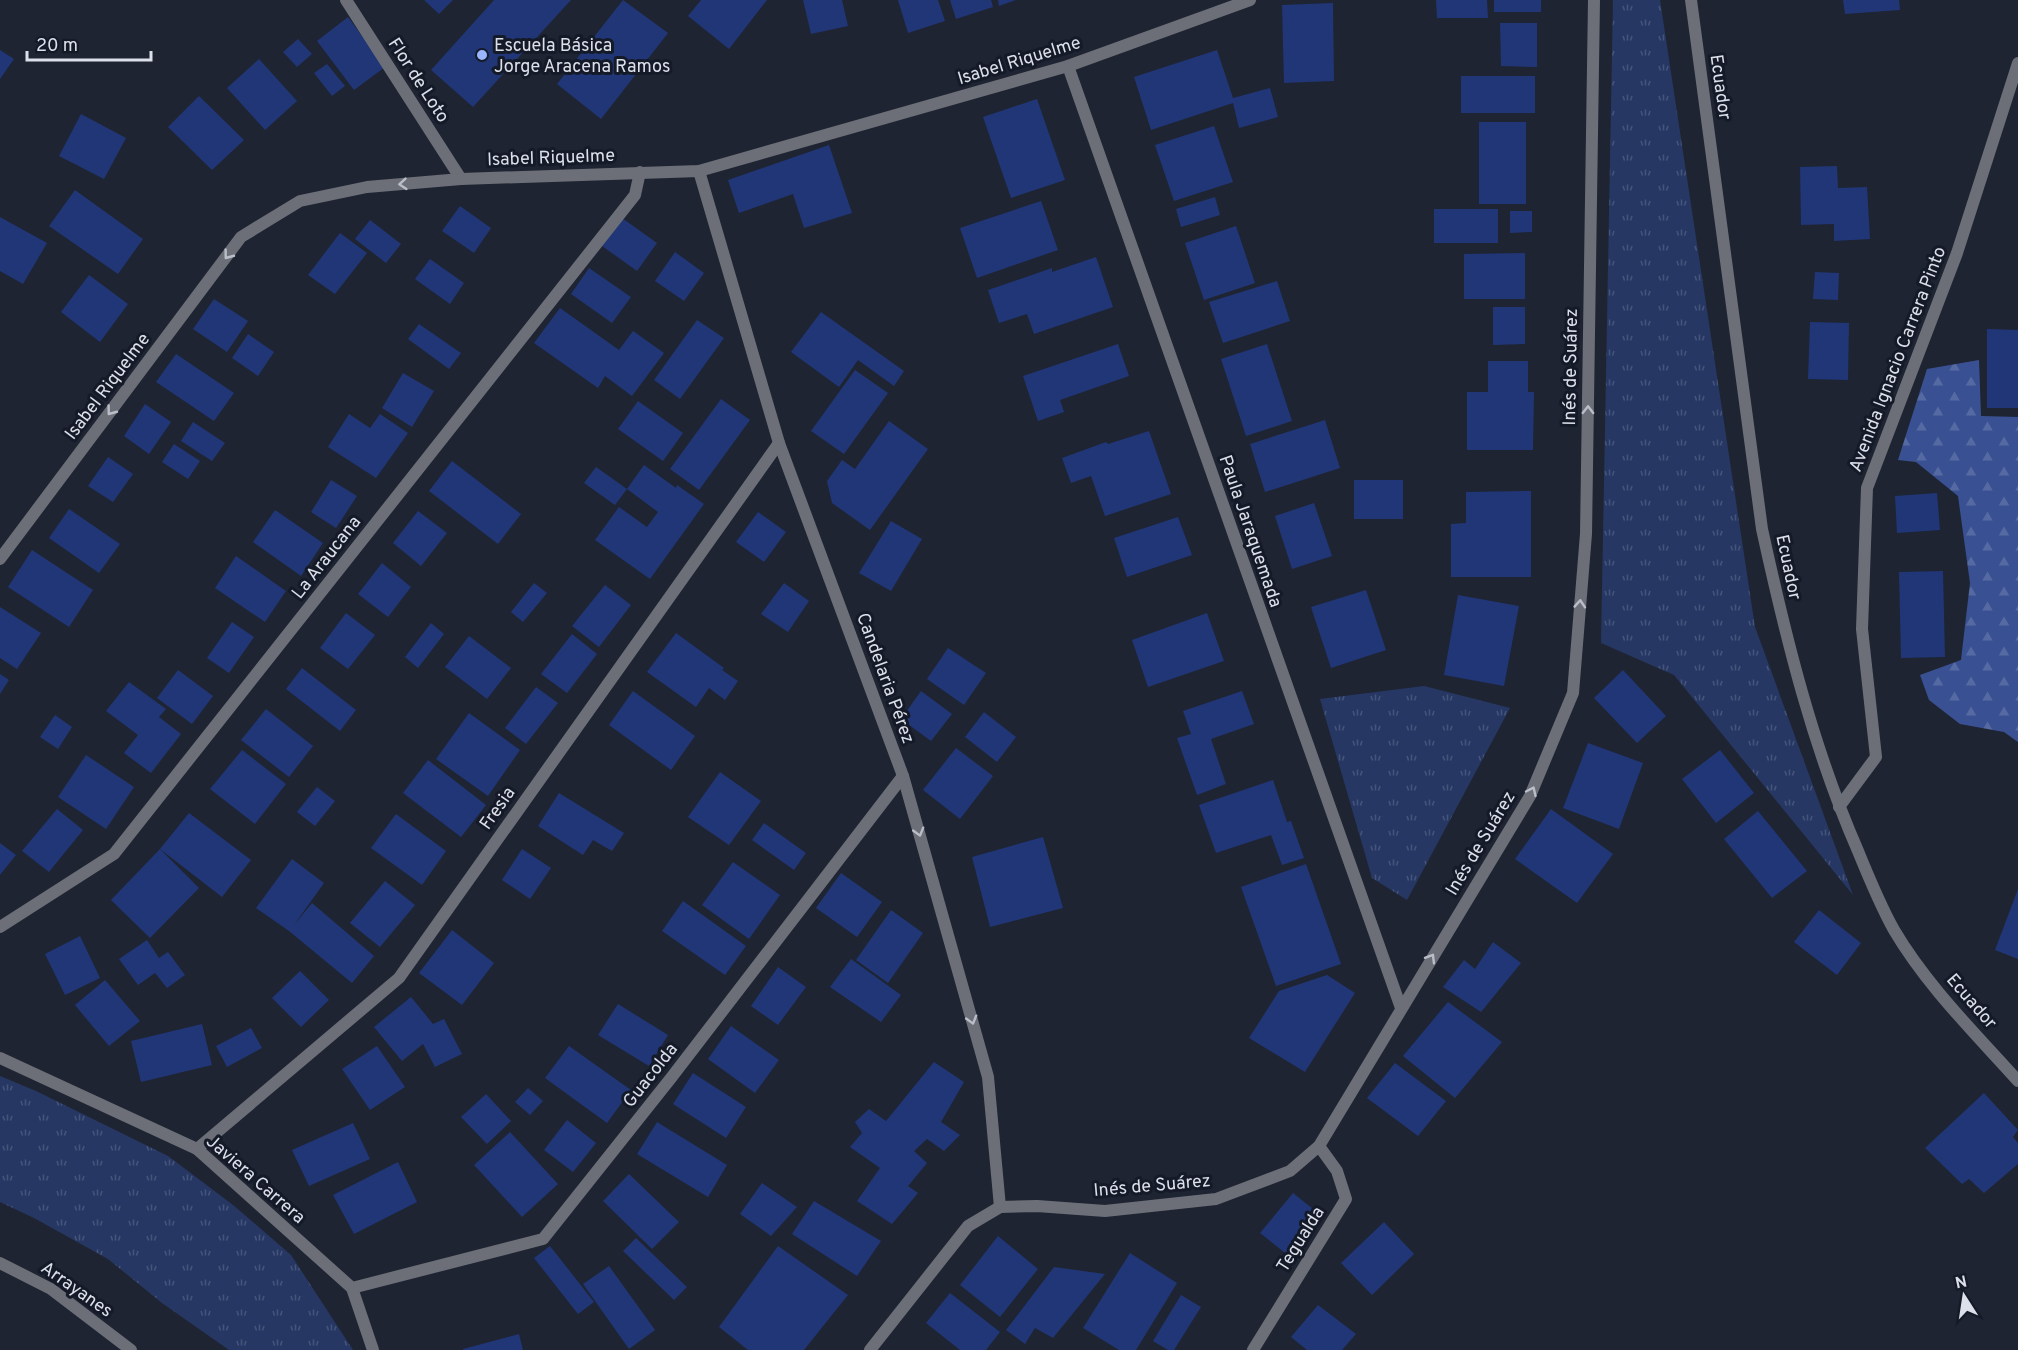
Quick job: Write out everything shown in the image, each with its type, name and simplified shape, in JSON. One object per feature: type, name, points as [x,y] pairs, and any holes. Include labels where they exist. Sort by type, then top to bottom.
[{"type":"street","name":"Flor de Loto","points":[[346,0],[461,179]]},
{"type":"street","name":"Isabel Riquelme","points":[[0,559],[241,237],[300,201],[367,188],[461,179],[699,171],[1068,66],[1250,0]]},
{"type":"street","name":"Inés de Suárez","points":[[870,1350],[968,1226],[1000,1207],[1037,1206],[1105,1211],[1216,1199],[1290,1172],[1319,1146],[1530,796],[1573,693],[1586,534],[1594,0]]},
{"type":"street","name":"Ecuador","points":[[1691,0],[1762,529],[1799,685],[1839,807],[1894,930],[1922,972],[2018,1081]]},
{"type":"street","name":"Avenida Ignacio Carrera Pinto","points":[[1839,807],[1876,757],[1862,629],[1867,488],[1957,253],[2018,63]]},
{"type":"street","name":"Paula Jaraquemada","points":[[1068,66],[1401,1008]]},
{"type":"street","name":"Candelaria Pérez","points":[[699,171],[779,443],[903,776],[988,1077],[1000,1207]]},
{"type":"street","name":"La Araucana","points":[[0,927],[114,854],[634,195],[640,172]]},
{"type":"street","name":"Fresia","points":[[197,1149],[399,978],[779,443]]},
{"type":"street","name":"Guacolda","points":[[352,1288],[543,1239],[671,1078],[903,776]]},
{"type":"street","name":"Javiera Carrera","points":[[0,1058],[197,1149],[352,1288],[373,1350]]},
{"type":"street","name":"Tegualda","points":[[1253,1350],[1346,1199],[1337,1171],[1319,1146]]},
{"type":"street","name":"Arrayanes","points":[[0,1263],[51,1289],[131,1350]]},
{"type":"green space","points":[[1613,0],[1660,0],[1755,627],[1853,895],[1674,675],[1601,643]]},
{"type":"green space","points":[[1979,360],[1981,416],[2018,417],[2018,742],[2004,732],[1960,724],[1929,700],[1920,675],[1961,660],[1970,583],[1958,496],[1916,462],[1898,460],[1927,369]]},
{"type":"green space","points":[[1424,686],[1510,708],[1407,900],[1372,878],[1320,699]]},
{"type":"green space","points":[[0,1076],[36,1091],[168,1156],[233,1205],[291,1255],[353,1350],[229,1350],[162,1303],[108,1259],[0,1202]]},
{"type":"building","points":[[424,0],[453,0],[439,14]]},
{"type":"building","name":"Escuela Básica Jorge Aracena Ramos","points":[[494,0],[571,0],[473,107],[431,70]]},
{"type":"building","points":[[623,0],[668,33],[601,119],[557,84]]},
{"type":"building","points":[[701,0],[767,0],[729,49],[688,16]]},
{"type":"building","points":[[803,0],[842,0],[848,26],[811,34]]},
{"type":"building","points":[[898,0],[938,0],[945,21],[908,33]]},
{"type":"building","points":[[950,0],[991,0],[993,7],[956,19]]},
{"type":"building","points":[[998,0],[1016,0],[999,6]]},
{"type":"building","points":[[1436,0],[1487,0],[1488,18],[1437,18]]},
{"type":"building","points":[[1494,0],[1541,0],[1541,12],[1494,12]]},
{"type":"building","points":[[1843,0],[1899,0],[1900,10],[1845,14]]},
{"type":"building","points":[[1333,3],[1334,81],[1284,83],[1282,5]]},
{"type":"building","points":[[348,17],[385,67],[354,90],[317,41]]},
{"type":"building","points":[[1500,23],[1537,23],[1537,67],[1501,66]]},
{"type":"building","points":[[298,39],[312,54],[297,67],[283,52]]},
{"type":"building","points":[[0,50],[14,59],[0,79]]},
{"type":"building","points":[[1217,50],[1233,98],[1270,88],[1278,117],[1239,128],[1233,103],[1151,130],[1134,77]]},
{"type":"building","points":[[259,59],[297,101],[265,130],[227,88]]},
{"type":"building","points":[[327,64],[345,86],[332,96],[314,73]]},
{"type":"building","points":[[1461,76],[1535,76],[1535,113],[1461,113]]},
{"type":"building","points":[[199,96],[244,140],[212,170],[168,127]]},
{"type":"building","points":[[1037,99],[1065,180],[1011,198],[983,117]]},
{"type":"building","points":[[81,114],[126,138],[104,179],[59,156]]},
{"type":"building","points":[[1479,122],[1526,122],[1526,204],[1479,204]]},
{"type":"building","points":[[1214,126],[1233,182],[1174,201],[1155,145]]},
{"type":"building","points":[[829,145],[852,213],[804,228],[793,194],[739,213],[728,180]]},
{"type":"building","points":[[1837,166],[1838,188],[1867,187],[1870,239],[1834,241],[1834,224],[1801,225],[1800,167]]},
{"type":"building","points":[[75,190],[143,239],[118,274],[49,226]]},
{"type":"building","points":[[1215,197],[1220,215],[1181,227],[1176,209]]},
{"type":"building","points":[[1041,201],[1058,250],[977,278],[960,228]]},
{"type":"building","points":[[460,206],[491,228],[474,253],[442,231]]},
{"type":"building","points":[[1434,209],[1498,209],[1498,243],[1434,243]]},
{"type":"building","points":[[1510,211],[1532,211],[1532,232],[1510,233]]},
{"type":"building","points":[[0,217],[47,243],[23,284],[0,271]]},
{"type":"building","points":[[622,218],[657,243],[637,271],[602,246]]},
{"type":"building","points":[[370,220],[401,244],[386,263],[355,239]]},
{"type":"building","points":[[1236,226],[1255,283],[1204,300],[1185,243]]},
{"type":"building","points":[[340,233],[367,253],[335,294],[308,275]]},
{"type":"building","points":[[675,252],[704,273],[684,301],[655,281]]},
{"type":"building","points":[[1525,253],[1525,299],[1464,299],[1464,254]]},
{"type":"building","points":[[1096,257],[1113,307],[1034,334],[1027,314],[999,323],[988,290],[1052,268],[1052,272]]},
{"type":"building","points":[[430,259],[464,283],[450,304],[415,279]]},
{"type":"building","points":[[589,268],[631,297],[612,323],[571,294]]},
{"type":"building","points":[[1815,272],[1839,273],[1838,300],[1813,299]]},
{"type":"building","points":[[89,275],[128,304],[100,342],[61,312]]},
{"type":"building","points":[[1277,281],[1290,321],[1223,343],[1209,302]]},
{"type":"building","points":[[214,299],[248,321],[227,352],[193,329]]},
{"type":"building","points":[[1493,307],[1525,307],[1525,344],[1493,345]]},
{"type":"building","points":[[560,308],[619,350],[633,331],[664,353],[632,396],[605,376],[598,388],[534,343]]},
{"type":"building","points":[[821,312],[904,371],[894,386],[858,360],[839,387],[791,352]]},
{"type":"building","points":[[697,320],[724,338],[680,399],[654,380]]},
{"type":"building","points":[[1810,322],[1849,323],[1848,380],[1808,379]]},
{"type":"building","points":[[419,324],[461,353],[449,369],[408,339]]},
{"type":"building","points":[[1987,329],[2018,330],[2018,408],[1987,408]]},
{"type":"building","points":[[248,334],[274,352],[258,376],[232,358]]},
{"type":"building","points":[[1118,344],[1129,376],[1060,400],[1064,412],[1038,421],[1023,376]]},
{"type":"building","points":[[1267,344],[1292,421],[1246,436],[1221,359]]},
{"type":"building","points":[[176,354],[234,393],[214,421],[156,382]]},
{"type":"building","points":[[1488,361],[1528,361],[1528,392],[1534,392],[1533,450],[1467,450],[1467,392],[1488,392]]},
{"type":"building","points":[[855,370],[888,393],[844,454],[811,431]]},
{"type":"building","points":[[403,373],[434,391],[412,427],[382,408]]},
{"type":"building","points":[[721,399],[750,420],[699,490],[670,469]]},
{"type":"building","points":[[638,401],[683,433],[663,461],[618,429]]},
{"type":"building","points":[[145,404],[171,422],[149,454],[124,436]]},
{"type":"building","points":[[349,414],[370,428],[380,414],[408,433],[376,478],[328,447]]},
{"type":"building","points":[[1325,420],[1340,468],[1265,492],[1250,444]]},
{"type":"building","points":[[889,421],[928,449],[870,530],[832,503],[827,481],[842,460],[855,469]]},
{"type":"building","points":[[193,422],[225,443],[212,461],[181,441]]},
{"type":"building","points":[[1149,431],[1171,494],[1105,516],[1091,476],[1071,483],[1062,458],[1106,442],[1108,444]]},
{"type":"building","points":[[174,444],[200,461],[188,479],[162,462]]},
{"type":"building","points":[[108,457],[133,474],[113,502],[88,486]]},
{"type":"building","points":[[452,461],[521,514],[498,544],[429,491]]},
{"type":"building","points":[[644,465],[676,488],[677,485],[704,504],[650,579],[595,540],[619,507],[647,527],[658,512],[627,489]]},
{"type":"building","points":[[596,467],[627,489],[615,505],[584,483]]},
{"type":"building","points":[[331,480],[357,496],[336,528],[311,512]]},
{"type":"building","points":[[1354,480],[1403,480],[1403,519],[1354,519]]},
{"type":"building","points":[[1531,491],[1531,577],[1451,577],[1451,524],[1466,523],[1466,492]]},
{"type":"building","points":[[1937,493],[1940,530],[1897,533],[1895,496]]},
{"type":"building","points":[[1314,503],[1332,556],[1292,569],[1275,516]]},
{"type":"building","points":[[69,509],[120,544],[99,573],[49,538]]},
{"type":"building","points":[[275,510],[323,543],[301,576],[253,542]]},
{"type":"building","points":[[418,511],[447,533],[421,566],[393,543]]},
{"type":"building","points":[[758,512],[786,532],[764,562],[736,542]]},
{"type":"building","points":[[1178,517],[1192,555],[1127,577],[1114,538]]},
{"type":"building","points":[[891,521],[922,539],[891,591],[859,573]]},
{"type":"building","points":[[32,550],[93,590],[69,627],[8,587]]},
{"type":"building","points":[[236,556],[286,591],[265,622],[215,588]]},
{"type":"building","points":[[382,563],[411,587],[388,617],[358,594]]},
{"type":"building","points":[[1943,571],[1945,657],[1901,658],[1899,572]]},
{"type":"building","points":[[534,583],[547,593],[523,622],[511,612]]},
{"type":"building","points":[[784,583],[809,601],[788,632],[761,614]]},
{"type":"building","points":[[605,585],[631,605],[599,647],[572,626]]},
{"type":"building","points":[[1366,590],[1386,650],[1331,668],[1311,607]]},
{"type":"building","points":[[1458,595],[1519,606],[1504,686],[1444,675]]},
{"type":"building","points":[[0,607],[41,633],[17,669],[0,658]]},
{"type":"building","points":[[346,613],[375,635],[348,669],[320,648]]},
{"type":"building","points":[[1207,613],[1224,661],[1148,687],[1132,640]]},
{"type":"building","points":[[232,622],[254,637],[229,673],[207,658]]},
{"type":"building","points":[[431,623],[444,634],[418,668],[405,657]]},
{"type":"building","points":[[676,633],[738,681],[725,700],[709,688],[696,707],[647,672]]},
{"type":"building","points":[[572,634],[597,654],[567,693],[541,674]]},
{"type":"building","points":[[469,636],[511,668],[487,699],[445,667]]},
{"type":"building","points":[[948,648],[986,673],[964,705],[927,679]]},
{"type":"building","points":[[302,668],[356,710],[340,731],[286,689]]},
{"type":"building","points":[[178,670],[213,696],[192,724],[157,698]]},
{"type":"building","points":[[1623,670],[1666,716],[1637,743],[1594,698]]},
{"type":"building","points":[[0,674],[9,680],[0,694]]},
{"type":"building","points":[[129,682],[166,709],[159,717],[181,734],[151,773],[124,753],[138,735],[106,711]]},
{"type":"building","points":[[536,687],[558,703],[526,744],[505,728]]},
{"type":"building","points":[[633,691],[695,736],[671,770],[609,725]]},
{"type":"building","points":[[921,691],[952,714],[931,741],[901,719]]},
{"type":"building","points":[[1242,691],[1254,724],[1211,739],[1226,784],[1197,795],[1177,738],[1191,734],[1183,711]]},
{"type":"building","points":[[266,709],[313,746],[289,777],[241,740]]},
{"type":"building","points":[[984,712],[1016,737],[997,762],[965,737]]},
{"type":"building","points":[[469,713],[520,750],[488,796],[436,759]]},
{"type":"building","points":[[55,715],[72,727],[58,749],[40,737]]},
{"type":"building","points":[[1588,743],[1643,763],[1619,829],[1563,808]]},
{"type":"building","points":[[956,748],[993,776],[960,819],[923,790]]},
{"type":"building","points":[[242,750],[286,784],[255,824],[210,789]]},
{"type":"building","points":[[1720,750],[1754,793],[1716,823],[1682,779]]},
{"type":"building","points":[[86,755],[134,787],[106,829],[58,797]]},
{"type":"building","points":[[428,760],[486,805],[461,837],[403,793]]},
{"type":"building","points":[[720,772],[761,801],[729,845],[688,817]]},
{"type":"building","points":[[1273,780],[1287,822],[1291,821],[1304,858],[1282,865],[1271,835],[1216,853],[1199,805]]},
{"type":"building","points":[[317,787],[335,801],[315,826],[297,812]]},
{"type":"building","points":[[559,793],[624,833],[612,851],[593,840],[583,855],[538,826]]},
{"type":"building","points":[[57,809],[83,830],[49,872],[22,851]]},
{"type":"building","points":[[1551,809],[1613,854],[1577,903],[1515,859]]},
{"type":"building","points":[[1758,811],[1807,871],[1772,898],[1724,839]]},
{"type":"building","points":[[189,813],[251,860],[222,897],[160,849]]},
{"type":"building","points":[[396,814],[446,851],[422,885],[371,848]]},
{"type":"building","points":[[764,823],[806,853],[794,870],[752,840]]},
{"type":"building","points":[[1043,837],[1063,908],[990,927],[972,857]]},
{"type":"building","points":[[0,843],[16,855],[0,875]]},
{"type":"building","points":[[160,849],[199,888],[150,938],[111,900]]},
{"type":"building","points":[[522,849],[551,868],[530,899],[502,880]]},
{"type":"building","points":[[292,859],[324,883],[294,925],[312,903],[374,956],[352,983],[289,931],[256,908]]},
{"type":"building","points":[[733,862],[780,895],[749,939],[702,905]]},
{"type":"building","points":[[1306,864],[1341,964],[1276,986],[1241,887]]},
{"type":"building","points":[[841,873],[882,902],[857,937],[816,908]]},
{"type":"building","points":[[385,881],[415,905],[380,947],[350,923]]},
{"type":"building","points":[[2018,889],[2018,959],[1995,950]]},
{"type":"building","points":[[683,901],[746,946],[725,975],[662,931]]},
{"type":"building","points":[[891,910],[923,933],[888,983],[856,960]]},
{"type":"building","points":[[1819,910],[1861,943],[1837,975],[1794,942]]},
{"type":"building","points":[[452,930],[494,963],[462,1005],[419,973]]},
{"type":"building","points":[[80,936],[100,978],[65,995],[45,954]]},
{"type":"building","points":[[147,940],[159,958],[168,952],[185,975],[167,988],[155,973],[138,985],[119,959]]},
{"type":"building","points":[[1493,942],[1521,963],[1481,1012],[1443,987],[1464,960],[1475,969]]},
{"type":"building","points":[[851,959],[901,995],[881,1022],[830,987]]},
{"type":"building","points":[[778,967],[806,987],[778,1025],[751,1006]]},
{"type":"building","points":[[300,971],[329,1000],[301,1027],[272,998]]},
{"type":"building","points":[[1327,975],[1355,993],[1305,1072],[1249,1038],[1279,991]]},
{"type":"building","points":[[105,980],[140,1021],[109,1046],[75,1005]]},
{"type":"building","points":[[411,997],[433,1024],[444,1019],[462,1054],[435,1067],[423,1044],[402,1061],[374,1027]]},
{"type":"building","points":[[1448,1002],[1502,1042],[1455,1098],[1403,1056]]},
{"type":"building","points":[[618,1004],[668,1035],[649,1066],[598,1035]]},
{"type":"building","points":[[202,1024],[212,1065],[141,1082],[131,1041]]},
{"type":"building","points":[[731,1026],[779,1060],[755,1093],[708,1059]]},
{"type":"building","points":[[251,1028],[262,1048],[227,1067],[216,1046]]},
{"type":"building","points":[[377,1046],[405,1087],[370,1110],[342,1069]]},
{"type":"building","points":[[569,1046],[631,1090],[607,1123],[545,1078]]},
{"type":"building","points":[[934,1062],[964,1082],[941,1122],[960,1135],[944,1151],[927,1139],[914,1151],[927,1163],[908,1186],[918,1193],[892,1224],[857,1201],[880,1168],[850,1147],[862,1133],[855,1122],[869,1109],[886,1121]]},
{"type":"building","points":[[1395,1063],[1446,1101],[1418,1136],[1367,1098]]},
{"type":"building","points":[[693,1073],[746,1107],[726,1138],[673,1104]]},
{"type":"building","points":[[528,1088],[543,1101],[530,1115],[515,1102]]},
{"type":"building","points":[[1984,1093],[2018,1130],[2013,1137],[2018,1143],[2018,1164],[1984,1193],[1969,1179],[1962,1184],[1925,1148]]},
{"type":"building","points":[[486,1094],[511,1121],[487,1144],[461,1117]]},
{"type":"building","points":[[567,1120],[596,1143],[573,1172],[544,1150]]},
{"type":"building","points":[[657,1122],[727,1165],[708,1197],[637,1154]]},
{"type":"building","points":[[353,1123],[370,1159],[309,1186],[292,1150]]},
{"type":"building","points":[[510,1132],[558,1184],[522,1217],[474,1165]]},
{"type":"building","points":[[398,1162],[417,1202],[354,1234],[333,1195]]},
{"type":"building","points":[[629,1174],[679,1222],[652,1249],[603,1201]]},
{"type":"building","points":[[762,1183],[797,1207],[771,1236],[740,1214]]},
{"type":"building","points":[[1293,1193],[1323,1217],[1290,1257],[1260,1233]]},
{"type":"building","points":[[814,1201],[881,1241],[857,1276],[792,1234]]},
{"type":"building","points":[[1384,1222],[1414,1254],[1372,1295],[1341,1263]]},
{"type":"building","points":[[998,1236],[1038,1269],[1000,1317],[960,1285]]},
{"type":"building","points":[[636,1238],[687,1287],[674,1300],[623,1251]]},
{"type":"building","points":[[550,1246],[594,1302],[578,1314],[534,1258]]},
{"type":"building","points":[[778,1246],[848,1295],[804,1350],[748,1350],[719,1327]]},
{"type":"building","points":[[1130,1253],[1177,1283],[1136,1350],[1119,1350],[1083,1328]]},
{"type":"building","points":[[609,1266],[655,1330],[629,1349],[583,1284]]},
{"type":"building","points":[[1054,1267],[1105,1274],[1053,1338],[1035,1328],[1025,1344],[1006,1330]]},
{"type":"building","points":[[950,1293],[1000,1332],[986,1350],[960,1350],[926,1323]]},
{"type":"building","points":[[1181,1295],[1201,1307],[1174,1350],[1168,1350],[1153,1341]]},
{"type":"building","points":[[1318,1305],[1356,1334],[1342,1350],[1307,1350],[1291,1337]]},
{"type":"building","points":[[519,1334],[523,1350],[463,1350],[463,1349]]},
{"type":"place","name":"Escuela Básica Jorge Aracena Ramos","points":[[482,55]]}]
